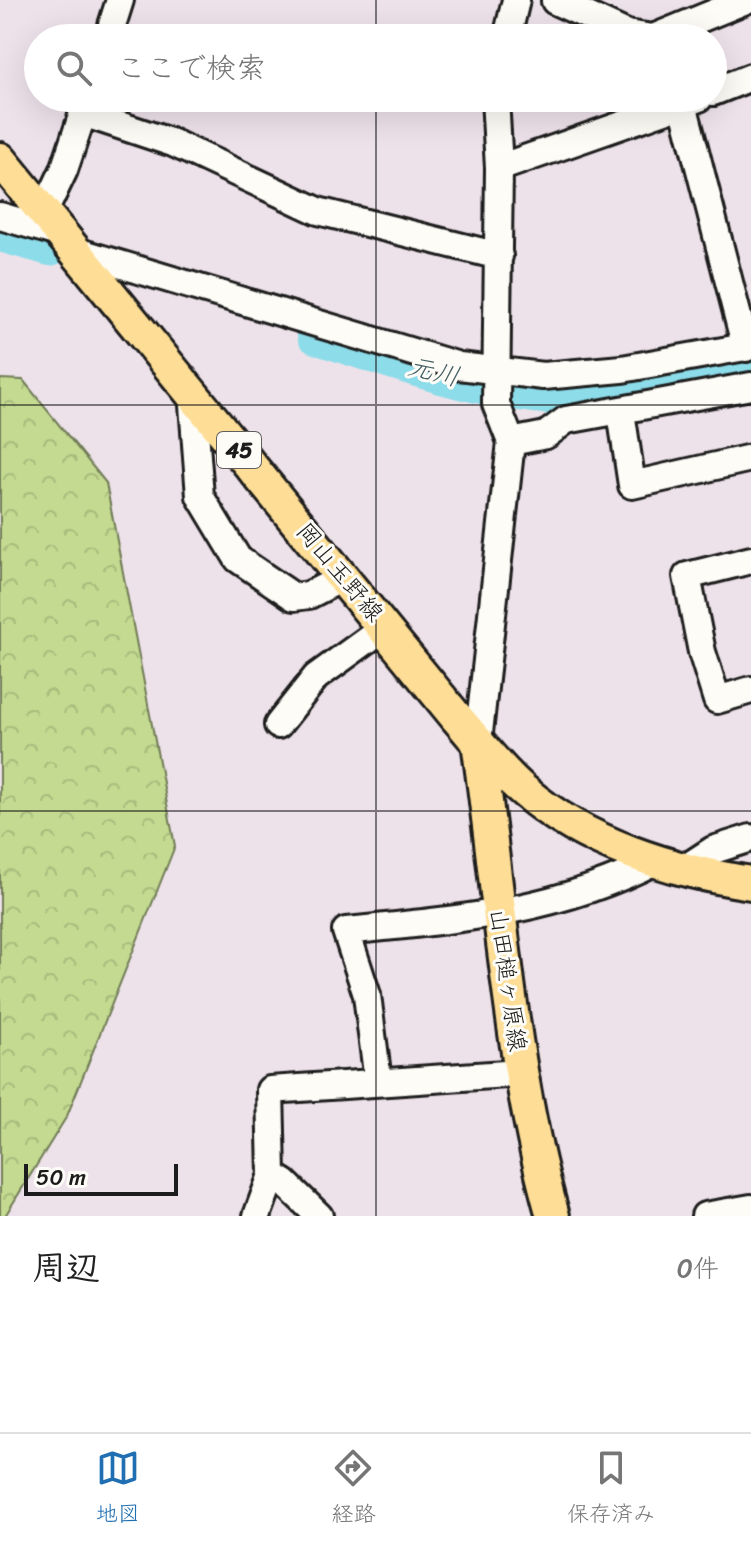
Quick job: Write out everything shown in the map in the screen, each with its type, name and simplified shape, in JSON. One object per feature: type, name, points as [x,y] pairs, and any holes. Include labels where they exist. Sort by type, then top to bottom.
[{"type":"main road","name":"岡山玉野線","points":[[0,159],[478,742],[530,796],[587,831],[670,864],[751,883]]},
{"type":"main road","name":"山田槌ヶ原線","points":[[478,742],[498,915],[521,1073],[537,1159],[553,1216]]},
{"type":"main road","points":[[489,818],[500,805],[530,796]]},
{"type":"street","points":[[112,24],[120,0]]},
{"type":"street","points":[[510,24],[516,0]]},
{"type":"street","points":[[681,24],[718,6],[746,0]]},
{"type":"street","points":[[555,1],[605,24]]},
{"type":"street","points":[[727,87],[750,80]]},
{"type":"street","points":[[60,232],[64,170],[84,112]]},
{"type":"street","points":[[100,112],[318,211],[499,256]]},
{"type":"street","points":[[478,742],[511,442],[496,383],[499,168],[496,112]]},
{"type":"street","points":[[499,168],[659,112]]},
{"type":"street","points":[[0,216],[60,232],[459,366],[496,383],[622,369],[748,347],[694,112]]},
{"type":"street","points":[[511,442],[546,435],[566,420],[751,386]]},
{"type":"street","points":[[192,392],[200,496],[238,559],[294,597],[309,595],[344,577]]},
{"type":"street","points":[[621,412],[632,485],[751,458]]},
{"type":"street","points":[[751,560],[687,576],[702,652],[717,700],[751,690]]},
{"type":"street","points":[[278,725],[316,677],[385,627]]},
{"type":"street","points":[[378,1081],[367,995],[346,931],[498,915],[618,881],[751,838]]},
{"type":"street","points":[[257,1216],[272,1175],[270,1090],[521,1073]]},
{"type":"street","points":[[272,1175],[285,1183],[319,1216]]},
{"type":"street","points":[[705,1216],[751,1208]]},
{"type":"green space","points":[[0,379],[23,380],[106,483],[175,846],[67,1116],[5,1216],[0,1216]]},
{"type":"waterway","name":"元川","points":[[0,233],[50,247]]},
{"type":"waterway","name":"元川","points":[[316,335],[470,382],[565,397],[609,396],[751,366]]}]
